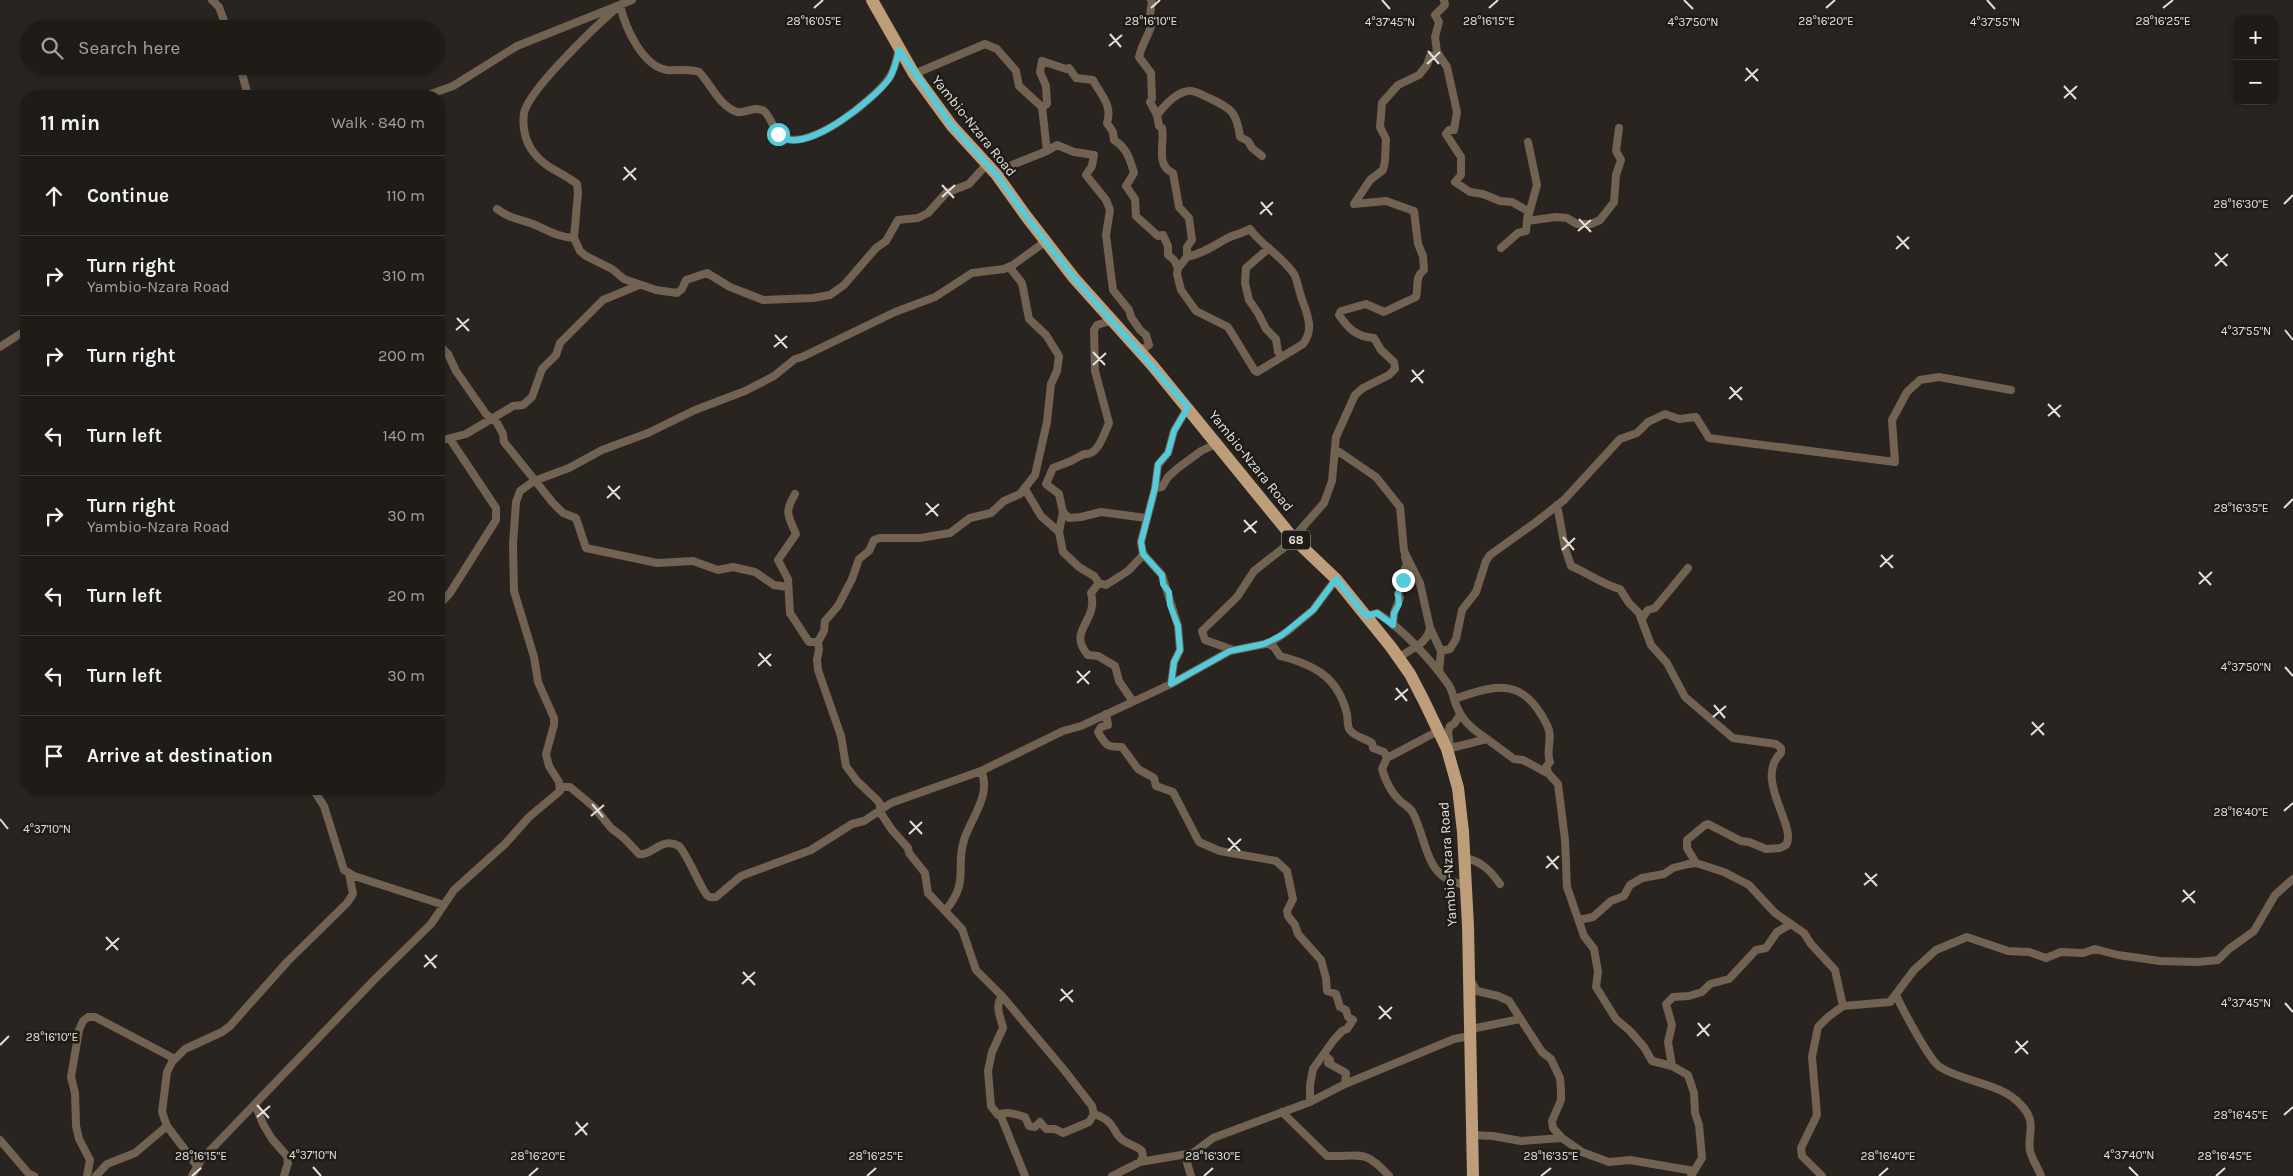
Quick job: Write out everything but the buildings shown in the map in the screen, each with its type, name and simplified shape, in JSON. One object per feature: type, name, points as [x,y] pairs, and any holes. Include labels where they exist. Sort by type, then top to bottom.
[{"type":"main road","name":"Yambio-Nzara Road","points":[[872,0],[914,74],[952,126],[996,174],[1074,278],[1188,407],[1293,538],[1336,579],[1386,641],[1410,674],[1449,749],[1458,788],[1465,858],[1470,979],[1472,1176]]},
{"type":"street","points":[[212,0],[219,7],[224,20]]},
{"type":"street","points":[[442,90],[453,86],[517,46],[632,0]]},
{"type":"street","points":[[1151,0],[1150,15],[1153,20],[1148,35],[1141,47],[1139,57],[1151,73],[1152,99],[1150,102],[1157,115],[1163,134],[1161,143],[1164,164],[1168,171],[1173,173],[1179,207],[1190,223],[1192,240],[1187,247],[1187,257],[1178,268],[1177,274],[1181,290],[1196,311],[1228,327],[1255,372],[1303,344],[1308,338],[1310,320],[1295,275],[1269,248],[1259,241],[1250,229],[1224,239],[1219,244],[1198,255],[1187,257]]},
{"type":"street","points":[[1444,0],[1445,5],[1435,14],[1438,22],[1435,37],[1438,54],[1447,67],[1457,112],[1454,130],[1449,130],[1446,134],[1461,157],[1461,175],[1455,182],[1470,192],[1483,194],[1500,201],[1512,202],[1528,212],[1526,231],[1518,233],[1501,248]]},
{"type":"street","points":[[620,5],[635,43],[649,60],[665,69],[699,72],[715,93],[734,110],[738,112],[756,109],[764,111],[778,134],[786,139],[794,140],[820,132],[869,101],[890,76],[899,50]]},
{"type":"street","points":[[620,5],[599,23],[540,84],[529,100],[524,112],[525,134],[534,153],[546,164],[577,184],[574,238],[580,251],[609,267],[624,279],[664,292],[677,293],[682,289],[686,280],[707,274],[730,287],[763,300],[813,298],[830,295],[844,285],[873,250],[886,241],[898,220],[918,218],[928,213],[946,193],[966,186],[986,165]]},
{"type":"street","points":[[914,74],[925,67],[985,44],[997,49],[1016,71],[1019,86],[1042,107],[1046,151]]},
{"type":"street","points":[[1233,650],[1205,640],[1202,631],[1245,589],[1254,571],[1293,538],[1324,503],[1332,481],[1336,438],[1355,395],[1363,388],[1389,375],[1394,369],[1394,362],[1381,350],[1374,338],[1355,333],[1348,328],[1340,315],[1341,311],[1366,304],[1384,312],[1416,297],[1418,275],[1424,270],[1423,256],[1418,244],[1414,211],[1386,201],[1354,204],[1370,180],[1383,170],[1386,139],[1380,127],[1382,103],[1398,85],[1419,75],[1427,65],[1430,56],[1438,54]]},
{"type":"street","points":[[1042,107],[1047,104],[1046,86],[1040,72],[1042,62],[1066,69],[1069,68],[1076,78],[1093,80],[1107,101],[1109,118],[1107,122],[1113,132],[1114,140],[1123,145],[1131,161],[1134,173],[1126,186],[1135,199],[1136,216],[1158,236],[1164,235],[1168,246],[1168,255],[1174,260],[1178,268]]},
{"type":"street","points":[[242,75],[246,90]]},
{"type":"street","points":[[1157,115],[1174,98],[1190,91],[1195,92],[1224,104],[1231,110],[1239,128],[1240,137],[1248,140],[1252,148],[1262,156]]},
{"type":"street","points":[[1527,221],[1556,217],[1567,218],[1577,224],[1591,224],[1607,212],[1614,202],[1616,176],[1621,160],[1616,151],[1619,128]]},
{"type":"street","points":[[1527,221],[1537,185],[1528,142]]},
{"type":"street","points":[[996,174],[1012,164],[1057,145],[1074,152],[1094,155],[1092,166],[1086,175],[1106,200],[1110,210],[1106,235],[1113,290],[1129,310],[1130,317],[1146,336],[1149,345],[1140,351]]},
{"type":"street","points":[[497,209],[510,218],[533,224],[548,233],[574,238]]},
{"type":"street","points":[[561,787],[549,766],[546,754],[554,725],[554,718],[540,687],[534,657],[514,591],[513,544],[516,502],[520,491],[534,481],[569,468],[611,446],[648,433],[694,410],[745,391],[774,376],[795,358],[802,357],[903,308],[935,297],[972,273],[1004,269],[1046,241]]},
{"type":"street","points":[[1269,248],[1246,268],[1245,283],[1249,300],[1266,329],[1276,340],[1278,352],[1282,356]]},
{"type":"street","points":[[1002,996],[998,1012],[1003,1028],[992,1052],[988,1071],[991,1106],[995,1114],[1004,1112],[1015,1114],[1025,1117],[1029,1126],[1034,1127],[1040,1122],[1048,1130],[1055,1129],[1063,1132],[1089,1122],[1094,1114],[1091,1103],[1002,996],[976,970],[962,929],[946,910],[939,906],[928,894],[926,873],[892,830],[880,812],[881,808],[877,800],[857,781],[846,766],[840,734],[818,670],[818,642],[824,631],[825,621],[838,606],[852,579],[859,559],[869,551],[874,540],[947,534],[970,518],[991,513],[1004,501],[1020,494],[1032,480],[1038,465],[1048,415],[1051,384],[1059,360],[1058,352],[1050,340],[1028,319],[1022,283],[1010,268],[1012,265]]},
{"type":"street","points":[[445,440],[479,427],[513,406],[522,405],[532,397],[542,369],[556,355],[557,346],[603,300],[639,285]]},
{"type":"street","points":[[1113,320],[1097,325],[1094,330],[1095,371],[1109,423],[1095,452],[1089,455],[1084,454],[1053,468],[1052,475],[1046,482],[1061,497],[1063,512],[1059,532],[1063,552],[1078,567],[1094,576],[1098,583],[1106,585],[1128,571],[1144,554]]},
{"type":"street","points":[[0,347],[20,334]]},
{"type":"street","points":[[445,351],[456,371],[486,414],[492,418],[504,434],[504,442],[534,481],[560,510],[576,518],[583,544],[588,549],[657,562],[693,561],[718,570],[733,567],[755,572],[774,585],[788,587]]},
{"type":"street","points":[[1441,651],[1450,649],[1453,644],[1462,610],[1476,592],[1486,561],[1490,555],[1557,505],[1604,458],[1620,439],[1637,433],[1648,422],[1665,414],[1678,419],[1696,417],[1709,438],[1895,462],[1892,420],[1907,392],[1920,380],[1939,377],[2010,390]]},
{"type":"street","points":[[1171,684],[1174,662],[1180,650],[1178,626],[1170,605],[1169,592],[1163,584],[1162,575],[1144,554],[1141,542],[1155,488],[1158,464],[1168,453],[1174,431],[1188,407]]},
{"type":"street","points":[[445,598],[464,573],[496,520],[496,508],[450,439]]},
{"type":"street","points":[[1155,488],[1162,487],[1168,477],[1194,456],[1218,443]]},
{"type":"street","points":[[1335,449],[1376,478],[1400,508],[1407,564],[1402,573],[1403,584],[1398,594],[1399,604],[1394,613],[1394,626],[1386,641]]},
{"type":"street","points":[[1025,489],[1041,516],[1059,532]]},
{"type":"street","points":[[795,494],[787,511],[796,534],[778,560],[788,579],[790,613],[809,642],[818,642]]},
{"type":"street","points":[[1557,505],[1565,548],[1571,566],[1586,572],[1600,582],[1620,589],[1642,618],[1651,645],[1667,663],[1685,697],[1733,738],[1776,744],[1781,748],[1781,753],[1776,758],[1772,774],[1776,802],[1789,834],[1786,844],[1780,848],[1766,849],[1741,841],[1708,824],[1686,840],[1687,848],[1696,863]]},
{"type":"street","points":[[1063,512],[1069,518],[1081,518],[1101,512],[1146,518]]},
{"type":"street","points":[[1404,551],[1420,583],[1430,628],[1441,651],[1439,671]]},
{"type":"street","points":[[1642,618],[1648,610],[1655,608],[1688,568]]},
{"type":"street","points":[[561,787],[570,787],[594,807],[611,828],[624,838],[639,854],[644,854],[665,844],[670,843],[679,846],[699,878],[706,894],[710,897],[720,894],[745,874],[811,850],[852,824],[864,821],[881,808],[981,771],[1063,731],[1081,726],[1132,700],[1171,684],[1233,650],[1267,644],[1288,632],[1313,610],[1336,579]]},
{"type":"street","points":[[1098,583],[1091,592],[1092,610],[1081,631],[1079,642],[1088,654],[1098,656],[1114,666],[1119,681],[1132,700]]},
{"type":"street","points":[[1366,616],[1377,613],[1394,626],[1439,671],[1448,684],[1460,715],[1468,726],[1514,758],[1523,760],[1549,774]]},
{"type":"street","points":[[1399,658],[1408,650],[1417,648],[1427,637],[1430,628]]},
{"type":"street","points":[[1267,644],[1274,647],[1280,656],[1319,670],[1334,682],[1347,714],[1350,730],[1356,736],[1372,743],[1374,748],[1384,752],[1387,758]]},
{"type":"street","points":[[1454,699],[1483,690],[1503,687],[1523,692],[1541,713],[1548,725],[1551,738],[1547,754],[1550,762],[1546,767],[1549,774],[1558,784],[1565,840],[1567,887],[1584,936],[1594,950],[1598,972],[1596,987],[1616,1019],[1630,1031],[1652,1061],[1672,1066],[1688,1075],[1694,1093],[1702,1158],[1692,1174],[1630,1160],[1609,1162],[1582,1152],[1562,1138],[1553,1128],[1552,1121],[1561,1100],[1560,1078],[1550,1059],[1542,1052],[1509,1001],[1477,991],[1470,979]]},
{"type":"street","points":[[1106,714],[1108,725],[1101,726],[1098,732],[1104,744],[1112,747],[1122,747],[1138,769],[1154,778],[1156,786],[1173,792],[1200,842],[1220,851],[1276,861],[1287,871],[1293,899],[1287,911],[1288,916],[1295,925],[1298,934],[1321,960],[1328,992],[1336,994],[1339,998],[1340,1007],[1346,1010],[1348,1017],[1353,1020],[1347,1029],[1342,1031],[1334,1041],[1314,1069],[1310,1085],[1310,1102]]},
{"type":"street","points":[[1460,715],[1454,724],[1450,726],[1448,732],[1449,749],[1487,739]]},
{"type":"street","points":[[1438,731],[1387,758],[1382,769],[1385,779],[1398,799],[1412,811],[1428,856],[1443,878],[1451,883],[1466,885]]},
{"type":"street","points":[[946,910],[954,900],[960,884],[964,840],[986,785],[981,771]]},
{"type":"street","points":[[192,1176],[201,1160],[375,979],[431,924],[454,890],[505,844],[528,817],[555,796],[561,787]]},
{"type":"street","points":[[198,1167],[167,1126],[162,1112],[167,1072],[175,1059],[185,1050],[222,1032],[230,1026],[287,962],[351,899],[353,888],[349,874],[342,866],[324,806],[317,795]]},
{"type":"street","points":[[1465,858],[1472,859],[1492,872],[1500,884]]},
{"type":"street","points":[[1579,920],[1593,918],[1611,901],[1624,896],[1630,884],[1642,878],[1664,874],[1673,868],[1696,863],[1724,872],[1748,885],[1775,913],[1804,933],[1811,944],[1835,970],[1843,1006]]},
{"type":"street","points":[[349,874],[444,905]]},
{"type":"street","points":[[1822,1176],[1802,1156],[1801,1148],[1817,1115],[1812,1057],[1818,1027],[1843,1006],[1890,1002],[1914,970],[1936,950],[1967,936],[2008,951],[2029,952],[2046,958],[2061,952],[2082,953],[2095,948],[2118,955],[2160,961],[2197,962],[2218,960],[2229,949],[2254,931],[2275,895],[2293,880]]},
{"type":"street","points":[[1672,1066],[1668,1042],[1672,1025],[1666,1004],[1673,997],[1688,996],[1702,992],[1710,984],[1729,979],[1756,950],[1766,948],[1777,932],[1791,924]]},
{"type":"street","points":[[1896,995],[1905,1016],[1938,1066],[2001,1089],[2022,1106],[2033,1126],[2030,1151],[2041,1176]]},
{"type":"street","points":[[87,1176],[90,1160],[79,1139],[76,1126],[75,1093],[71,1077],[79,1030],[83,1021],[88,1017],[95,1017],[175,1059]]},
{"type":"street","points":[[1191,1176],[1186,1162],[1192,1153],[1213,1138],[1310,1102],[1344,1084],[1470,1032],[1520,1019]]},
{"type":"street","points":[[1325,1055],[1330,1060],[1328,1063],[1346,1072],[1344,1084]]},
{"type":"street","points":[[255,1104],[272,1139],[287,1156],[288,1163],[284,1176]]},
{"type":"street","points":[[1282,1112],[1327,1156],[1356,1154],[1368,1156],[1378,1163],[1389,1176]]},
{"type":"street","points":[[1000,1114],[1025,1176]]},
{"type":"street","points":[[1094,1114],[1106,1119],[1115,1127],[1122,1140],[1140,1149],[1144,1155],[1140,1162]]},
{"type":"street","points":[[96,1176],[107,1164],[135,1153],[167,1126]]},
{"type":"street","points":[[1472,1135],[1501,1136],[1521,1141],[1562,1138]]},
{"type":"street","points":[[0,1140],[29,1174],[34,1176]]},
{"type":"street","points":[[1112,1176],[1140,1162],[1192,1153]]},
{"type":"route","points":[[778,134],[786,139],[794,140],[811,136],[831,127],[861,107],[885,84],[894,69],[899,50],[932,100],[952,126],[996,174],[1074,278],[1188,407],[1174,431],[1168,453],[1158,464],[1155,488],[1152,493],[1141,542],[1143,554],[1162,575],[1163,584],[1169,592],[1170,605],[1178,626],[1180,650],[1174,662],[1171,684],[1221,658],[1230,651],[1270,643],[1288,632],[1302,617],[1316,607],[1328,587],[1336,579],[1366,616],[1377,613],[1393,625],[1394,613],[1400,598],[1398,594],[1403,580]]}]
